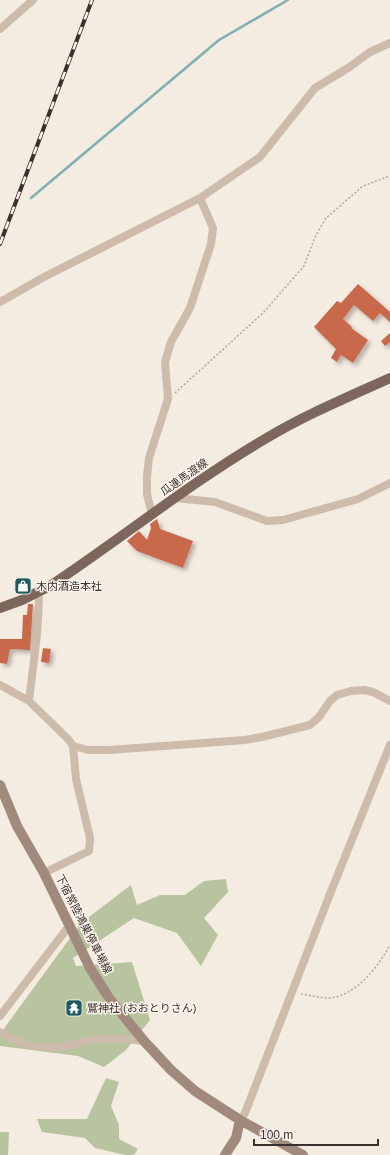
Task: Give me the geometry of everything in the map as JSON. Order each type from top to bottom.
[{"type":"main road","name":"瓜連馬渡線","points":[[0,608],[37,594],[221,466],[284,427],[390,378]]},
{"type":"main road","name":"下宿常陸鴻巣停車場線","points":[[0,786],[17,826],[44,873],[90,968],[109,998],[144,1041],[171,1070],[195,1091],[240,1120],[303,1155]]},
{"type":"main road","points":[[225,1155],[236,1138],[240,1120]]},
{"type":"street","points":[[0,29],[33,0]]},
{"type":"street","points":[[0,302],[44,277],[200,198],[260,157],[315,88],[348,68],[370,52],[390,43]]},
{"type":"street","points":[[152,515],[147,494],[149,464],[168,399],[165,362],[171,342],[190,308],[211,244],[213,228],[200,198]]},
{"type":"street","points":[[176,498],[216,502],[267,521],[282,520],[358,499],[390,483]]},
{"type":"street","points":[[29,701],[37,635],[39,599],[37,594]]},
{"type":"street","points":[[0,685],[29,701],[69,740],[73,746],[76,779],[90,838],[88,851],[44,873]]},
{"type":"street","points":[[73,746],[88,750],[109,750],[245,740],[310,725],[319,717],[330,701],[338,695],[351,691],[364,690],[373,692],[390,701]]},
{"type":"street","points":[[240,1120],[245,1113],[291,992],[390,745]]},
{"type":"street","points":[[0,1016],[69,926]]},
{"type":"street","points":[[0,1032],[18,1043],[39,1048],[71,1045],[97,1039],[126,1038],[144,1041]]},
{"type":"path","points":[[168,399],[263,313],[304,266],[315,237],[326,218],[363,186],[390,176]]},
{"type":"path","points":[[291,992],[329,998],[344,993],[364,980],[385,955],[390,945]]},
{"type":"green space","points":[[226,879],[228,892],[204,918],[218,935],[201,966],[177,933],[134,918],[73,958],[76,966],[132,962],[150,1020],[126,1050],[104,1067],[78,1056],[0,1046],[0,1034],[81,923],[131,885],[137,905],[160,895],[185,895],[204,881]]},
{"type":"green space","points":[[106,1078],[119,1082],[111,1106],[119,1125],[119,1139],[138,1149],[134,1155],[125,1155],[95,1148],[85,1138],[42,1132],[37,1119],[87,1119]]},
{"type":"green space","points":[[0,1132],[9,1132],[8,1155],[0,1155]]},
{"type":"building","points":[[358,284],[390,312],[390,322],[380,313],[373,321],[354,305],[343,319],[352,327],[351,328],[368,340],[353,363],[341,355],[337,362],[331,358],[336,349],[314,327],[337,301],[341,303]]},
{"type":"building","points":[[390,333],[390,342],[385,346],[381,341]]},
{"type":"building","points":[[157,519],[160,529],[193,541],[183,568],[137,551],[127,541],[139,531],[147,540],[151,528],[150,524]]},
{"type":"building","points":[[28,604],[33,604],[30,650],[10,649],[7,664],[0,663],[0,639],[22,639],[23,615],[27,615]]},
{"type":"building","points":[[43,648],[51,649],[49,663],[41,662]]},
{"type":"waterway","points":[[31,198],[219,40],[288,0]]},
{"type":"railway","points":[[0,244],[92,0]]},
{"type":"place","name":"木内酒造本社","points":[[23,586]]},
{"type":"place","name":"鷲神社 (おおとりさん)","points":[[74,1008]]}]
